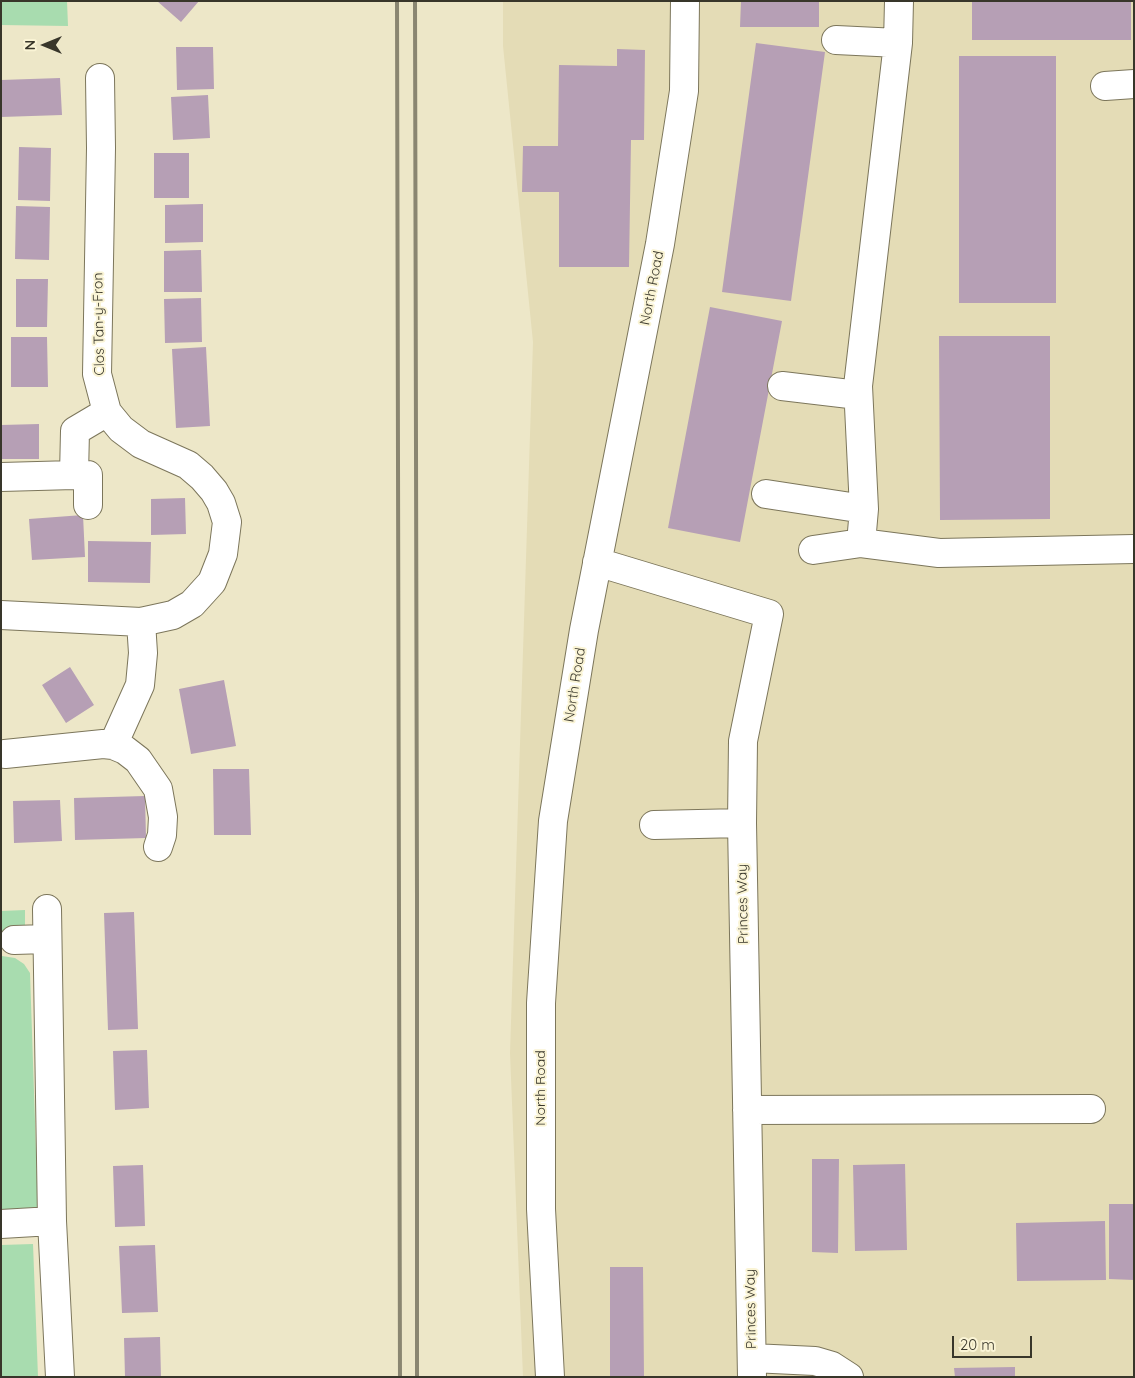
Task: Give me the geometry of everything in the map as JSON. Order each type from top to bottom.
[{"type":"street","name":"North Road","points":[[550,1377],[541,1209],[541,1003],[553,821],[584,630],[662,235],[684,91],[685,1]]},
{"type":"street","points":[[861,543],[864,510],[858,386],[898,43],[899,1]]},
{"type":"street","points":[[836,40],[898,43]]},
{"type":"street","name":"Clos Tan-y-Fron","points":[[1,615],[141,622],[173,615],[192,604],[212,582],[223,554],[226,522],[221,503],[202,477],[188,465],[141,444],[121,429],[107,412],[97,374],[101,148],[100,78]]},
{"type":"street","points":[[1105,86],[1134,84]]},
{"type":"street","points":[[782,386],[858,395]]},
{"type":"street","points":[[74,476],[75,431],[107,412]]},
{"type":"street","points":[[1,477],[88,476],[88,505]]},
{"type":"street","points":[[766,494],[864,510]]},
{"type":"street","points":[[813,550],[861,543],[939,553],[1134,549]]},
{"type":"street","name":"Princes Way","points":[[597,562],[769,614],[743,742],[742,823],[752,1367]]},
{"type":"street","points":[[114,745],[140,686],[141,622]]},
{"type":"street","points":[[5,754],[95,744],[114,745],[125,750],[138,760],[158,789],[163,828],[158,847]]},
{"type":"street","points":[[654,825],[742,823]]},
{"type":"street","points":[[47,908],[52,1221],[60,1377]]},
{"type":"street","points":[[14,940],[47,939]]},
{"type":"street","points":[[747,1110],[1091,1109]]},
{"type":"street","points":[[1,1224],[52,1221]]},
{"type":"street","points":[[752,1367],[815,1361],[832,1366],[849,1377]]},
{"type":"shaded area","points":[[503,1],[1134,1],[1134,1377],[523,1377],[510,1053],[533,342],[503,46]]},
{"type":"green space","points":[[1,1],[67,1],[68,26],[1,25]]},
{"type":"green space","points":[[25,910],[25,925],[18,934],[1,940],[1,911]]},
{"type":"green space","points":[[1,940],[2,956],[15,958],[24,964],[30,973],[38,1211],[1,1214]]},
{"type":"green space","points":[[33,1244],[38,1377],[1,1377],[1,1245]]},
{"type":"building","points":[[157,1],[199,1],[181,22]]},
{"type":"building","points":[[741,1],[819,1],[819,27],[740,27]]},
{"type":"building","points":[[972,1],[1131,1],[1131,40],[972,40]]},
{"type":"building","points":[[756,43],[825,52],[791,301],[722,292]]},
{"type":"building","points":[[176,47],[213,47],[214,89],[177,90]]},
{"type":"building","points":[[617,49],[645,50],[644,140],[631,140],[629,267],[559,267],[559,192],[522,192],[523,146],[558,146],[559,65],[617,66]]},
{"type":"building","points":[[959,56],[1056,56],[1056,303],[959,303]]},
{"type":"building","points":[[60,78],[62,115],[1,117],[1,80]]},
{"type":"building","points":[[208,95],[210,138],[173,140],[171,97]]},
{"type":"building","points":[[19,147],[51,148],[50,201],[18,200]]},
{"type":"building","points":[[154,153],[189,153],[189,198],[154,198]]},
{"type":"building","points":[[203,204],[203,242],[165,243],[165,205]]},
{"type":"building","points":[[16,206],[50,207],[49,260],[15,259]]},
{"type":"building","points":[[201,250],[202,292],[164,292],[164,251]]},
{"type":"building","points":[[16,279],[48,279],[47,327],[16,327]]},
{"type":"building","points":[[201,298],[202,342],[165,343],[164,299]]},
{"type":"building","points":[[710,307],[782,321],[740,542],[668,528]]},
{"type":"building","points":[[939,336],[1050,336],[1050,519],[940,520]]},
{"type":"building","points":[[11,337],[47,337],[48,387],[11,387]]},
{"type":"building","points":[[206,347],[210,426],[176,428],[172,349]]},
{"type":"building","points":[[39,424],[39,459],[1,459],[1,425]]},
{"type":"building","points":[[185,498],[186,534],[151,535],[151,499]]},
{"type":"building","points":[[83,515],[85,557],[32,560],[29,519]]},
{"type":"building","points":[[88,541],[151,542],[150,583],[88,582]]},
{"type":"building","points":[[70,667],[94,705],[66,723],[42,685]]},
{"type":"building","points":[[224,680],[236,746],[191,754],[179,689]]},
{"type":"building","points":[[213,769],[249,769],[251,835],[214,835]]},
{"type":"building","points":[[145,796],[146,838],[75,840],[74,798]]},
{"type":"building","points":[[60,800],[62,841],[14,843],[13,801]]},
{"type":"building","points":[[134,912],[138,1029],[108,1030],[104,913]]},
{"type":"building","points":[[147,1050],[149,1108],[115,1110],[113,1051]]},
{"type":"building","points":[[812,1159],[839,1159],[838,1253],[812,1252]]},
{"type":"building","points":[[905,1164],[907,1250],[855,1251],[853,1165]]},
{"type":"building","points":[[143,1165],[145,1226],[115,1227],[113,1166]]},
{"type":"building","points":[[1109,1204],[1134,1204],[1134,1280],[1109,1279]]},
{"type":"building","points":[[1105,1221],[1106,1280],[1017,1281],[1016,1223]]},
{"type":"building","points":[[155,1245],[158,1312],[122,1313],[119,1246]]},
{"type":"building","points":[[610,1267],[643,1267],[644,1377],[610,1377]]},
{"type":"building","points":[[160,1337],[161,1377],[125,1377],[124,1338]]},
{"type":"building","points":[[1015,1367],[1015,1377],[955,1377],[954,1368]]},
{"type":"railway","points":[[397,1],[400,1377]]},
{"type":"railway","points":[[415,1],[417,1377]]}]
